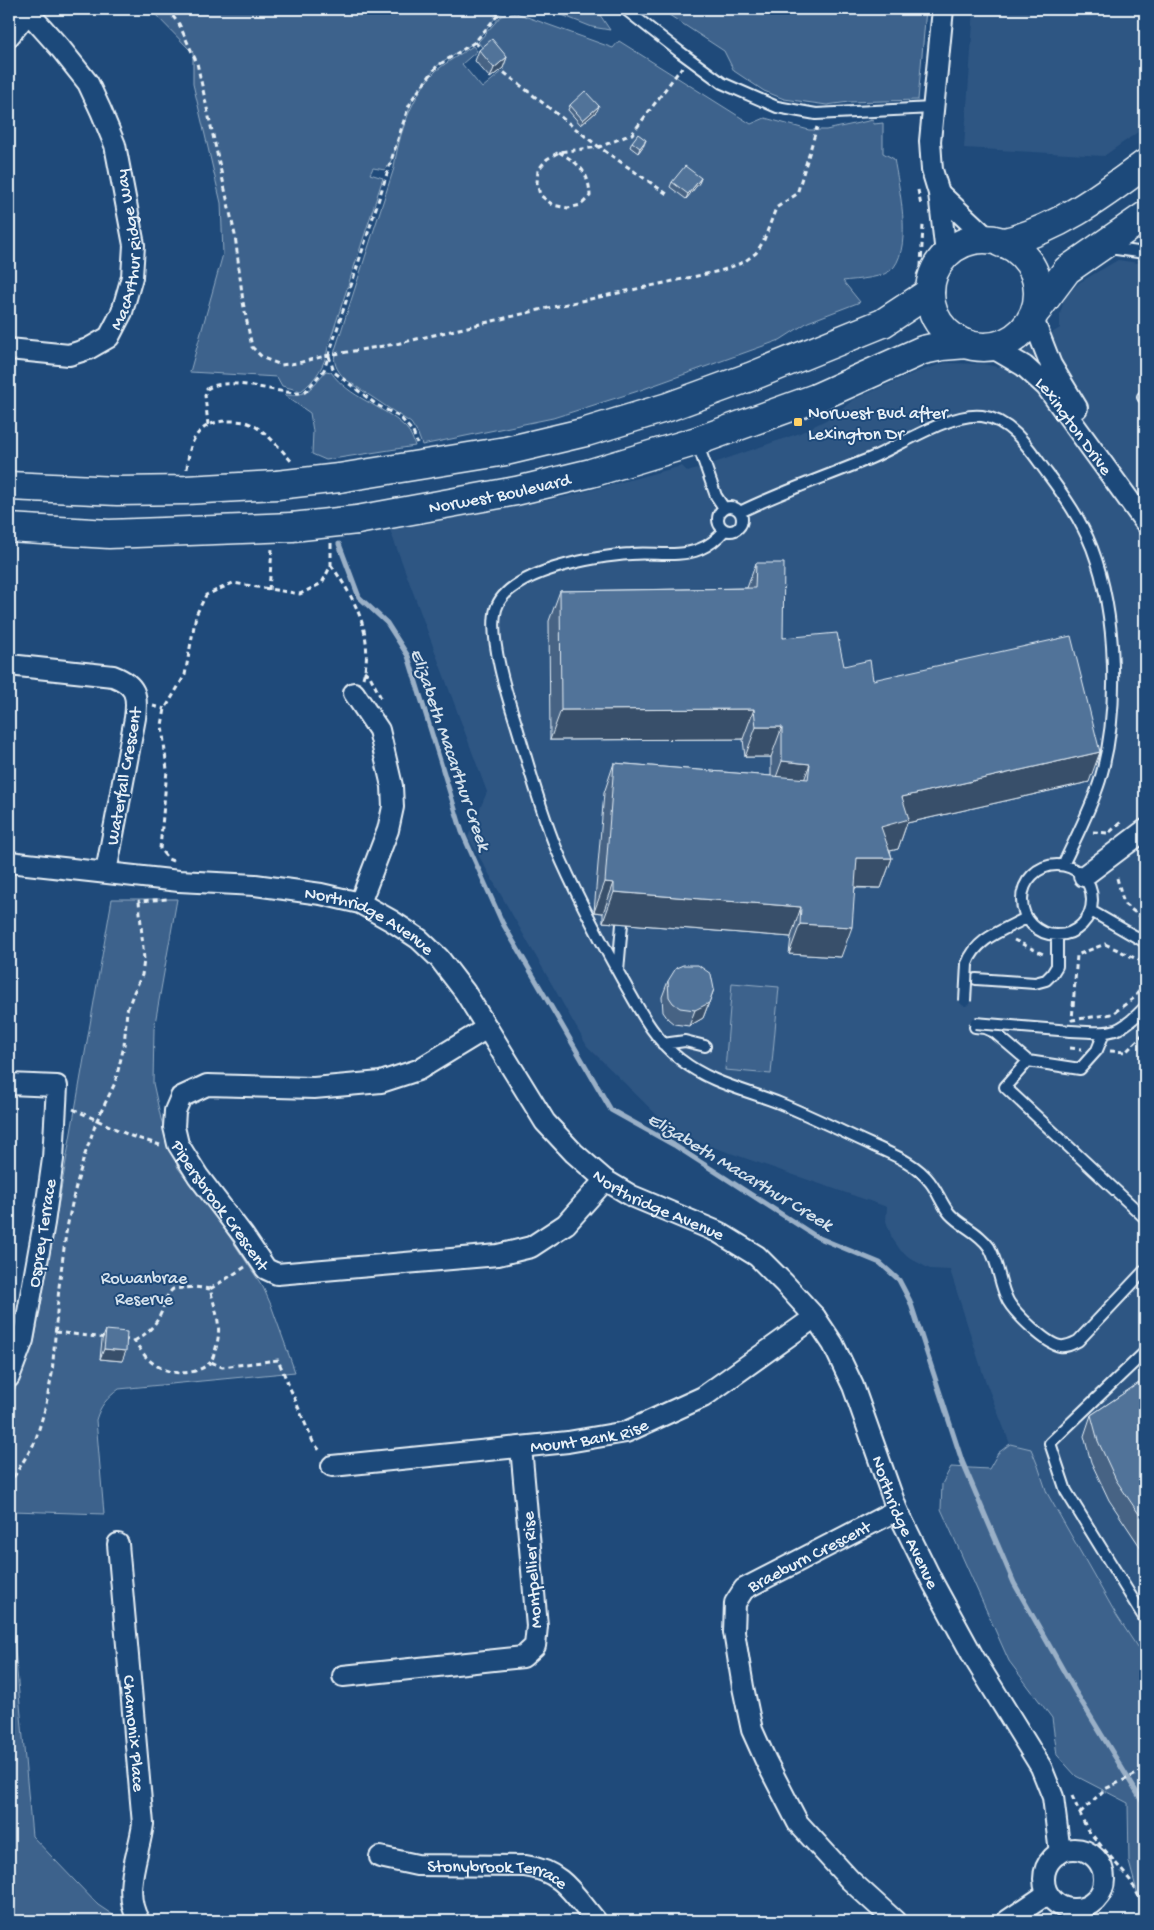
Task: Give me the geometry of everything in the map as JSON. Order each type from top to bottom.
[{"type":"main road","points":[[9,486],[117,492],[186,490],[287,476],[339,478],[506,451],[586,432],[668,407],[750,378],[883,323],[921,287],[931,281],[935,269],[946,254],[958,246],[973,240],[994,241],[1025,238],[1045,229],[1104,194],[1145,164]]},
{"type":"main road","points":[[1104,194],[1129,196],[1145,185]]},
{"type":"main road","points":[[921,287],[931,303],[938,322],[948,334],[978,344],[996,344],[1015,336],[1035,314],[1067,270],[1145,216]]},
{"type":"main road","points":[[994,241],[1014,247],[1030,263],[1038,280],[1039,300],[1035,314]]},
{"type":"main road","name":"Norwest Boulevard","points":[[9,528],[109,534],[283,528],[356,520],[516,491],[591,473],[697,441],[816,398],[923,350],[942,346],[978,344]]},
{"type":"street","points":[[942,9],[932,108],[930,156],[939,193],[933,220],[946,254]]},
{"type":"street","points":[[9,36],[30,10]]},
{"type":"street","name":"MacArthur Ridge Way","points":[[9,350],[69,355],[88,349],[109,337],[122,312],[132,277],[134,245],[114,145],[101,111],[88,83],[30,10]]},
{"type":"street","points":[[939,193],[994,241]]},
{"type":"street","name":"Lexington Drive","points":[[1035,314],[1044,352],[1073,404],[1145,503]]},
{"type":"street","name":"Lexington Drive","points":[[978,344],[1024,366],[1046,386],[1145,522]]},
{"type":"street","name":"Waterfall Crescent","points":[[9,665],[113,676],[124,680],[132,689],[137,701],[135,718],[106,872]]},
{"type":"street","points":[[354,693],[380,730],[392,786],[393,808],[388,830],[360,903]]},
{"type":"street","points":[[1084,876],[1145,830]]},
{"type":"street","name":"Northridge Avenue","points":[[9,862],[179,881],[255,885],[321,894],[360,903],[419,939],[438,958],[465,992],[545,1122],[574,1153],[605,1180],[632,1196],[718,1232],[757,1256],[815,1317],[833,1344],[853,1386],[897,1510],[933,1583],[974,1658],[1041,1767],[1053,1797],[1060,1852]]},
{"type":"street","name":"Pipersbrook Crescent","points":[[487,1028],[418,1070],[381,1082],[314,1088],[207,1085],[181,1097],[175,1110],[174,1127],[178,1144],[198,1176],[266,1269],[277,1274],[498,1255],[531,1246],[566,1224],[605,1180]]},
{"type":"street","points":[[9,1084],[57,1094]]},
{"type":"street","name":"Osprey Terrace","points":[[9,1377],[23,1340],[33,1284],[53,1159],[57,1094]]},
{"type":"street","name":"Mount Bank Rise","points":[[332,1466],[568,1442],[626,1432],[704,1397],[815,1317]]},
{"type":"street","name":"Montpellier Rise","points":[[343,1676],[523,1657],[535,1646],[537,1626],[520,1447]]},
{"type":"street","name":"Braeburn Crescent","points":[[895,1921],[850,1880],[798,1823],[752,1730],[734,1632],[735,1603],[744,1589],[897,1510]]},
{"type":"street","name":"Chamonix Place","points":[[118,1544],[143,1824],[141,1843],[131,1884],[133,1911],[139,1921]]},
{"type":"street","points":[[1074,1849],[1081,1850],[1094,1856],[1102,1868],[1104,1875],[1103,1889],[1096,1901],[1090,1905],[1077,1910],[1063,1908],[1047,1894],[1044,1886],[1045,1870],[1060,1852],[1074,1849]]},
{"type":"street","name":"Stonybrook Terrace","points":[[380,1857],[418,1865],[525,1866],[542,1868],[560,1879],[596,1921]]},
{"type":"street","points":[[1007,1921],[1047,1894]]},
{"type":"lane","points":[[625,9],[722,83],[777,107],[819,114],[932,108]]},
{"type":"lane","points":[[1101,246],[1145,252]]},
{"type":"lane","points":[[740,512],[872,457],[948,422],[966,416],[983,416],[999,422],[1011,429],[1024,442],[1073,510],[1084,531],[1102,580],[1110,619],[1113,666],[1111,719],[1105,761],[1094,798],[1064,864]]},
{"type":"lane","points":[[697,441],[716,496],[724,508]]},
{"type":"lane","points":[[732,507],[740,512],[742,518],[740,526],[733,531],[725,530],[718,521],[719,514],[724,508],[732,507]]},
{"type":"lane","points":[[725,530],[708,545],[686,553],[606,556],[537,574],[506,591],[496,608],[494,632],[504,685],[555,846],[594,928],[618,972],[649,1026],[679,1060],[701,1074],[779,1104],[909,1163],[932,1184],[945,1208],[953,1217],[980,1236],[995,1260],[1009,1301],[1016,1311],[1049,1342],[1059,1346],[1068,1346],[1078,1342],[1145,1270]]},
{"type":"lane","points":[[1064,864],[1084,876],[1092,893],[1091,911],[1085,921],[1077,928],[1067,934],[1057,936],[1047,934],[1038,929],[1026,918],[1022,898],[1024,886],[1031,876],[1046,866],[1064,864]]},
{"type":"lane","points":[[1091,911],[1145,942]]},
{"type":"lane","points":[[964,1001],[967,964],[971,953],[979,944],[1026,918]]},
{"type":"lane","points":[[618,972],[622,924]]},
{"type":"lane","points":[[976,978],[1035,983],[1046,980],[1057,966],[1057,936]]},
{"type":"lane","points":[[1104,1033],[1097,1050],[1080,1069],[1028,1061],[994,1032],[975,1025],[1104,1033],[1117,1030],[1129,1024],[1145,1007]]},
{"type":"lane","points":[[663,1044],[685,1041],[705,1046]]},
{"type":"lane","points":[[1028,1061],[1005,1087],[1145,1218]]},
{"type":"lane","points":[[1145,1352],[1050,1443],[1066,1491],[1145,1619]]},
{"type":"path","points":[[167,9],[179,24],[197,64],[235,235],[243,302],[252,347],[263,358],[281,365],[396,344],[522,314],[720,271],[744,262],[756,253],[764,240],[776,208],[797,194],[819,114]]},
{"type":"path","points":[[208,425],[205,395],[207,389],[211,386],[216,384],[241,385],[291,393],[305,392],[324,370],[408,108],[413,98],[437,66],[476,42],[503,9]]},
{"type":"path","points":[[476,42],[484,53]]},
{"type":"path","points":[[559,152],[578,163],[590,185],[590,196],[580,204],[568,208],[553,205],[540,195],[537,183],[538,170],[547,159],[559,152],[599,147],[632,134],[689,59]]},
{"type":"path","points":[[494,64],[599,147],[667,194]]},
{"type":"path","points":[[917,185],[922,212]]},
{"type":"path","points":[[923,228],[933,220]]},
{"type":"path","points":[[921,287],[923,228],[933,220]]},
{"type":"path","points":[[329,355],[334,372],[378,405],[400,417],[413,432],[418,446]]},
{"type":"path","points":[[187,473],[191,443],[198,432],[208,425],[220,422],[245,422],[276,443],[287,476]]},
{"type":"path","points":[[269,590],[283,528]]},
{"type":"path","points":[[181,862],[168,859],[160,850],[167,770],[162,725],[165,709],[185,675],[196,615],[206,595],[233,584],[300,594],[322,583],[331,565],[330,538]]},
{"type":"path","points":[[331,565],[350,591],[363,622],[366,653],[364,677],[354,693]]},
{"type":"path","points":[[364,671],[370,676],[384,706]]},
{"type":"path","points":[[1094,832],[1108,833]]},
{"type":"path","points":[[1117,878],[1124,904],[1145,920]]},
{"type":"path","points":[[9,1485],[35,1442],[45,1409],[52,1374],[54,1332],[66,1233],[74,1194],[97,1120],[115,1083],[124,1046],[127,1010],[142,975],[144,960],[139,901],[170,898]]},
{"type":"path","points":[[1014,940],[1043,954]]},
{"type":"path","points":[[1106,944],[1141,962],[1145,972],[1142,987],[1134,998],[1112,1014],[1072,1020],[1077,955],[1106,944]]},
{"type":"path","points":[[57,1094],[97,1120],[131,1136],[163,1146],[178,1144]]},
{"type":"path","points":[[116,1339],[134,1341],[145,1335],[161,1314],[166,1296],[173,1289],[196,1287],[210,1289],[238,1273],[258,1257]]},
{"type":"path","points":[[134,1341],[146,1357],[158,1367],[170,1372],[186,1374],[203,1369],[211,1362],[218,1346],[218,1318],[210,1289]]},
{"type":"path","points":[[54,1332],[108,1338]]},
{"type":"path","points":[[211,1362],[222,1367],[278,1360],[313,1442],[332,1466]]},
{"type":"path","points":[[1080,1813],[1105,1789],[1145,1770]]},
{"type":"path","points":[[1069,1788],[1087,1829],[1130,1880],[1145,1908]]},
{"type":"path","points":[[9,1911],[15,1921]]},
{"type":"shaded area","points":[[974,9],[1145,9],[1145,127],[1104,156],[964,148]]},
{"type":"shaded area","points":[[1118,260],[1145,264],[1145,1693],[1010,1444],[984,1377],[950,1270],[930,1269],[901,1251],[892,1238],[886,1221],[887,1207],[704,1144],[671,1129],[587,1046],[468,837],[487,792],[390,530],[565,497],[682,466],[688,472],[800,433],[834,416],[853,400],[914,373],[945,363],[983,364],[998,367],[1060,328],[1060,314],[1065,297],[1080,282]]},
{"type":"green space","points":[[150,9],[503,9],[475,42],[437,66],[413,98],[392,159],[385,170],[373,168],[370,174],[383,178],[325,360],[319,372],[301,391],[282,386],[277,377],[190,372],[223,254],[221,203],[193,84],[193,53]]},
{"type":"green space","points":[[547,9],[596,9],[610,30],[592,27]]},
{"type":"green space","points":[[660,9],[926,9],[918,100],[849,102],[827,105],[784,99],[764,91],[734,71],[724,51]]},
{"type":"green space","points":[[516,13],[613,48],[619,41],[751,124],[765,118],[809,130],[826,130],[873,120],[874,124],[883,123],[883,153],[894,159],[903,214],[902,244],[894,267],[890,271],[878,276],[843,281],[860,302],[808,322],[780,340],[635,392],[553,418],[422,445],[411,423],[345,379],[336,366],[334,359],[335,350],[394,168],[403,129],[414,102],[428,79],[437,70],[473,46],[477,51],[462,64],[482,88],[504,70],[488,50],[484,50],[478,42],[501,16]]},
{"type":"green space","points":[[326,371],[331,372],[338,381],[356,395],[386,412],[404,426],[410,433],[415,446],[326,460],[312,454],[313,431],[310,413],[284,395],[304,393]]},
{"type":"green space","name":"Rowanbrae Reserve","points":[[112,899],[177,899],[154,1029],[153,1083],[161,1119],[178,1168],[223,1227],[263,1287],[295,1372],[119,1389],[104,1403],[96,1420],[104,1514],[13,1511],[9,1532],[9,1400],[19,1381],[35,1338]]},
{"type":"green space","points":[[732,983],[779,987],[771,1074],[725,1070]]},
{"type":"green space","points":[[1010,1444],[1031,1449],[1047,1493],[1117,1616],[1145,1659],[1145,1921],[1129,1862],[1128,1803],[1076,1776],[1057,1755],[1052,1718],[1009,1661],[941,1509],[942,1484],[951,1467],[989,1469],[998,1453]]},
{"type":"green space","points":[[9,1584],[32,1836],[98,1905],[122,1921],[9,1921]]},
{"type":"building","points":[[492,39],[507,57],[494,68],[479,50]]},
{"type":"building","points":[[585,91],[599,106],[583,120],[570,105]]},
{"type":"building","points":[[638,134],[646,140],[640,148],[632,142]]},
{"type":"building","points":[[685,166],[701,178],[688,194],[672,182]]},
{"type":"building","points":[[756,563],[784,563],[783,638],[837,633],[844,666],[870,660],[873,680],[1071,636],[1100,752],[902,797],[909,819],[881,827],[892,858],[857,858],[852,927],[800,924],[801,907],[614,892],[614,883],[605,882],[614,763],[808,779],[810,764],[782,761],[782,727],[756,727],[754,709],[561,710],[560,591],[755,588]]},
{"type":"building","points":[[683,965],[698,965],[711,974],[714,989],[709,1003],[695,1010],[680,1008],[669,997],[668,981],[676,968]]},
{"type":"building","points":[[106,1330],[127,1332],[126,1351],[104,1349]]},
{"type":"building","points":[[1145,1379],[1145,1523],[1116,1480],[1098,1441],[1091,1415]]},
{"type":"waterway","name":"Elizabeth Macarthur Creek","points":[[339,544],[359,597],[387,623],[408,656],[462,832],[502,922],[611,1110],[674,1145],[817,1237],[880,1263],[899,1280],[910,1301],[962,1461],[1014,1583],[1075,1691],[1145,1806]]},
{"type":"place","name":"Norwest Bvd after Lexington Dr","points":[[798,422]]}]
